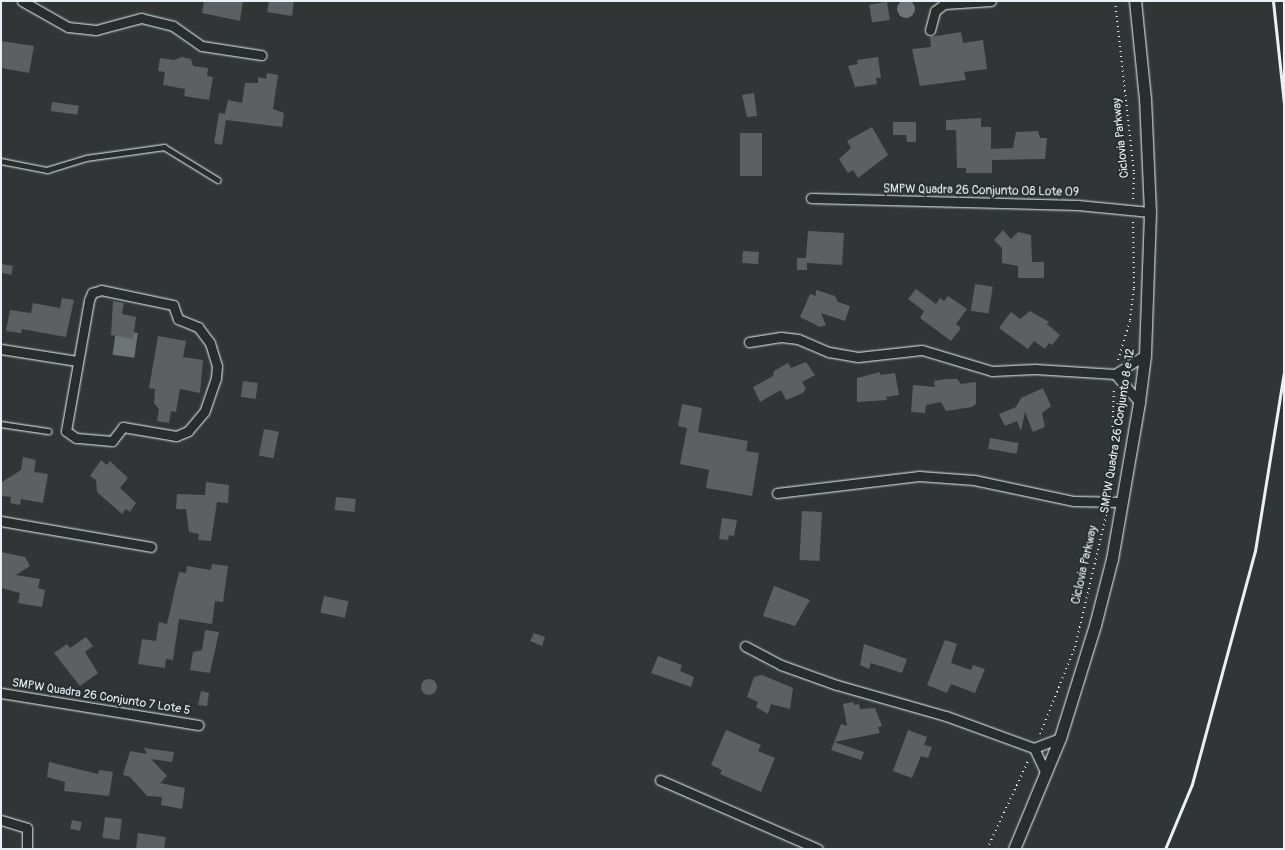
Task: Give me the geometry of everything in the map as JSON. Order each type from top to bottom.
[{"type":"street","points":[[22,1],[68,26],[96,30],[141,18],[173,26],[202,46],[261,55]]},
{"type":"street","points":[[930,30],[935,11],[944,4],[991,1]]},
{"type":"street","name":"SMPW Quadra 26 Conjunto 8 e 12","points":[[1014,849],[1060,738],[1096,625],[1122,502],[1139,402],[1145,355],[1150,212],[1140,34],[1135,1]]},
{"type":"street","name":"SMPW Quadra 26 Conjunto 08 Lote 09","points":[[811,198],[1078,205],[1150,212]]},
{"type":"street","points":[[101,290],[173,305],[178,319],[204,332],[217,366],[204,412],[188,431],[176,436],[123,427],[112,441],[76,438],[66,430],[77,362],[88,300],[92,293],[101,290]]},
{"type":"street","points":[[749,342],[781,338],[798,339],[829,352],[858,357],[922,350],[992,371],[1035,369],[1115,374],[1145,355]]},
{"type":"street","points":[[1,349],[77,362]]},
{"type":"street","points":[[1115,374],[1139,402]]},
{"type":"street","points":[[777,493],[919,476],[974,480],[1074,500],[1122,502]]},
{"type":"street","points":[[1,521],[151,547]]},
{"type":"street","points":[[745,646],[781,665],[837,685],[946,716],[1034,748],[1060,738]]},
{"type":"street","name":"SMPW Quadra 26 Conjunto 7 Lote 5","points":[[1,693],[198,725]]},
{"type":"street","points":[[1034,748],[1045,772]]},
{"type":"street","points":[[660,780],[818,849]]},
{"type":"street","points":[[1,820],[27,828],[28,849]]},
{"type":"lane","points":[[1,161],[47,170],[86,158],[164,147],[218,180]]},
{"type":"lane","points":[[1,424],[48,431]]},
{"type":"path","name":"Ciclovia Parkway","points":[[987,849],[1034,748],[1075,647],[1109,501],[1115,374],[1131,312],[1134,173],[1115,1]]},
{"type":"shaded area","points":[[902,0],[910,0],[915,5],[913,16],[902,18],[897,13],[897,5]]},
{"type":"shaded area","points":[[116,330],[138,333],[134,358],[113,355]]},
{"type":"building","points":[[204,1],[243,1],[240,21],[202,13]]},
{"type":"building","points":[[269,1],[294,1],[292,16],[267,12]]},
{"type":"building","points":[[887,2],[890,20],[872,23],[869,5]]},
{"type":"building","points":[[961,32],[963,43],[983,40],[987,69],[964,72],[966,80],[920,86],[912,49],[931,47],[930,37]]},
{"type":"building","points":[[1,41],[34,46],[29,73],[1,68]]},
{"type":"building","points":[[182,57],[191,59],[193,66],[208,68],[207,76],[213,77],[209,100],[184,96],[185,89],[163,85],[165,72],[158,71],[160,58],[174,60]]},
{"type":"building","points":[[878,57],[881,78],[876,78],[877,84],[855,87],[848,66],[858,64],[857,60]]},
{"type":"building","points":[[267,73],[278,75],[273,109],[284,113],[282,127],[226,120],[222,145],[214,143],[219,113],[225,114],[228,100],[242,103],[245,83],[258,83],[258,77],[266,79]]},
{"type":"building","points":[[754,93],[757,116],[747,117],[742,95]]},
{"type":"building","points":[[52,102],[79,106],[77,115],[51,111]]},
{"type":"building","points":[[981,118],[981,127],[991,127],[991,149],[1013,148],[1016,132],[1038,131],[1040,138],[1047,138],[1045,159],[992,160],[992,173],[966,173],[966,168],[957,168],[956,130],[946,130],[946,120]]},
{"type":"building","points":[[893,122],[916,122],[916,142],[907,142],[906,135],[893,135]]},
{"type":"building","points":[[872,127],[888,155],[858,178],[853,170],[848,173],[839,159],[851,148],[847,141]]},
{"type":"building","points":[[740,133],[762,133],[762,176],[740,176]]},
{"type":"building","points":[[1003,230],[1011,239],[1018,232],[1031,235],[1032,262],[1044,262],[1044,278],[1018,278],[1018,266],[1002,263],[1002,248],[994,240]]},
{"type":"building","points":[[808,231],[844,233],[842,265],[807,263],[807,270],[797,270],[797,258],[806,258]]},
{"type":"building","points":[[743,251],[759,252],[758,264],[742,263]]},
{"type":"building","points":[[2,264],[13,266],[11,275],[1,273]]},
{"type":"building","points":[[975,284],[993,287],[989,313],[971,311]]},
{"type":"building","points":[[916,289],[936,304],[940,298],[944,301],[948,296],[967,309],[956,324],[961,328],[951,341],[920,318],[924,311],[908,299]]},
{"type":"building","points":[[816,290],[835,296],[838,302],[850,306],[845,321],[821,313],[826,325],[820,327],[800,317],[810,294],[816,296]]},
{"type":"building","points":[[62,298],[74,300],[66,337],[22,329],[21,333],[6,331],[10,310],[31,313],[33,303],[60,308]]},
{"type":"building","points":[[113,301],[124,303],[122,314],[136,317],[133,339],[111,335]]},
{"type":"building","points":[[1030,311],[1049,322],[1047,324],[1060,335],[1052,345],[1049,343],[1045,349],[1034,341],[1028,349],[999,328],[1011,312],[1020,319]]},
{"type":"building","points":[[158,336],[186,341],[183,357],[203,360],[200,393],[180,389],[176,412],[171,411],[169,423],[157,421],[159,409],[154,403],[155,389],[149,388]]},
{"type":"building","points":[[806,362],[815,375],[802,382],[806,389],[803,393],[786,400],[781,390],[760,402],[753,387],[773,376],[774,371],[788,363],[791,368]]},
{"type":"building","points":[[880,372],[880,375],[895,373],[899,395],[886,397],[887,400],[857,402],[857,378]]},
{"type":"building","points":[[957,379],[961,384],[976,382],[976,404],[972,407],[946,411],[941,402],[926,405],[925,413],[911,412],[913,385],[935,387],[934,381]]},
{"type":"building","points":[[243,381],[258,383],[256,399],[241,397]]},
{"type":"building","points":[[1043,388],[1051,406],[1042,413],[1045,427],[1033,432],[1025,412],[1021,431],[1017,421],[1005,426],[999,414],[1016,407],[1021,398]]},
{"type":"building","points":[[682,404],[702,408],[698,432],[748,441],[746,451],[759,453],[752,496],[706,488],[709,470],[680,464],[687,428],[678,426]]},
{"type":"building","points":[[264,429],[279,432],[274,458],[259,456]]},
{"type":"building","points":[[990,438],[1019,443],[1017,454],[988,449]]},
{"type":"building","points":[[23,457],[36,460],[34,472],[48,474],[43,503],[21,499],[20,505],[10,503],[11,497],[1,496],[2,482],[21,470]]},
{"type":"building","points":[[101,460],[107,465],[110,461],[128,478],[120,488],[136,503],[130,512],[126,509],[122,514],[97,492],[96,480],[90,476]]},
{"type":"building","points":[[206,482],[229,485],[228,503],[217,502],[211,541],[198,540],[199,534],[189,532],[186,509],[176,509],[177,494],[205,495]]},
{"type":"building","points":[[336,497],[356,499],[355,512],[335,510]]},
{"type":"building","points":[[802,511],[822,512],[819,561],[799,560]]},
{"type":"building","points":[[722,518],[737,520],[734,536],[729,535],[728,540],[719,539]]},
{"type":"building","points":[[1,552],[25,557],[30,566],[16,575],[40,579],[38,588],[45,590],[42,607],[18,603],[20,593],[1,588]]},
{"type":"building","points":[[212,564],[228,566],[223,602],[215,601],[212,624],[179,619],[173,660],[166,659],[165,668],[138,664],[142,639],[156,641],[159,622],[167,624],[179,572],[186,573],[187,566],[211,570]]},
{"type":"building","points":[[774,586],[810,600],[795,626],[763,616]]},
{"type":"building","points":[[324,596],[348,601],[345,618],[320,613]]},
{"type":"building","points":[[205,630],[219,632],[210,673],[190,670],[193,652],[202,650]]},
{"type":"building","points":[[534,633],[545,637],[542,646],[530,641]]},
{"type":"building","points":[[86,637],[93,646],[85,652],[98,673],[80,686],[54,653],[67,644],[70,648]]},
{"type":"building","points":[[945,640],[957,644],[951,663],[971,670],[973,665],[985,669],[975,693],[951,684],[947,693],[927,685]]},
{"type":"building","points":[[864,644],[907,659],[902,673],[871,663],[869,669],[860,665]]},
{"type":"building","points":[[658,656],[682,665],[680,671],[694,677],[691,687],[651,673]]},
{"type":"building","points":[[762,675],[793,688],[790,709],[771,704],[768,714],[756,707],[758,702],[747,697],[754,677]]},
{"type":"building","points":[[429,679],[437,687],[429,695],[421,687]]},
{"type":"building","points":[[201,691],[209,693],[207,706],[198,705]]},
{"type":"building","points":[[853,702],[854,705],[859,704],[860,709],[875,708],[882,726],[878,727],[880,733],[834,742],[841,724],[847,726],[843,704]]},
{"type":"building","points":[[726,730],[761,745],[758,751],[775,758],[761,792],[720,774],[722,770],[711,765]]},
{"type":"building","points":[[908,730],[927,737],[924,745],[932,747],[928,758],[921,756],[912,778],[893,771]]},
{"type":"building","points":[[834,742],[864,752],[861,760],[831,750]]},
{"type":"building","points":[[144,748],[174,752],[172,762],[151,759],[167,776],[160,783],[185,788],[182,809],[161,805],[162,797],[147,796],[130,777],[123,775],[130,751],[147,754]]},
{"type":"building","points":[[49,762],[98,774],[99,770],[113,772],[109,796],[64,791],[65,782],[47,777]]},
{"type":"building","points":[[105,817],[122,819],[119,840],[102,838]]},
{"type":"building","points":[[72,820],[82,822],[80,831],[70,829]]},
{"type":"building","points":[[138,833],[166,837],[164,849],[136,849]]},
{"type":"railway","points":[[1273,1],[1284,104]]},
{"type":"railway","points":[[1165,849],[1192,784],[1255,551],[1284,371]]}]
